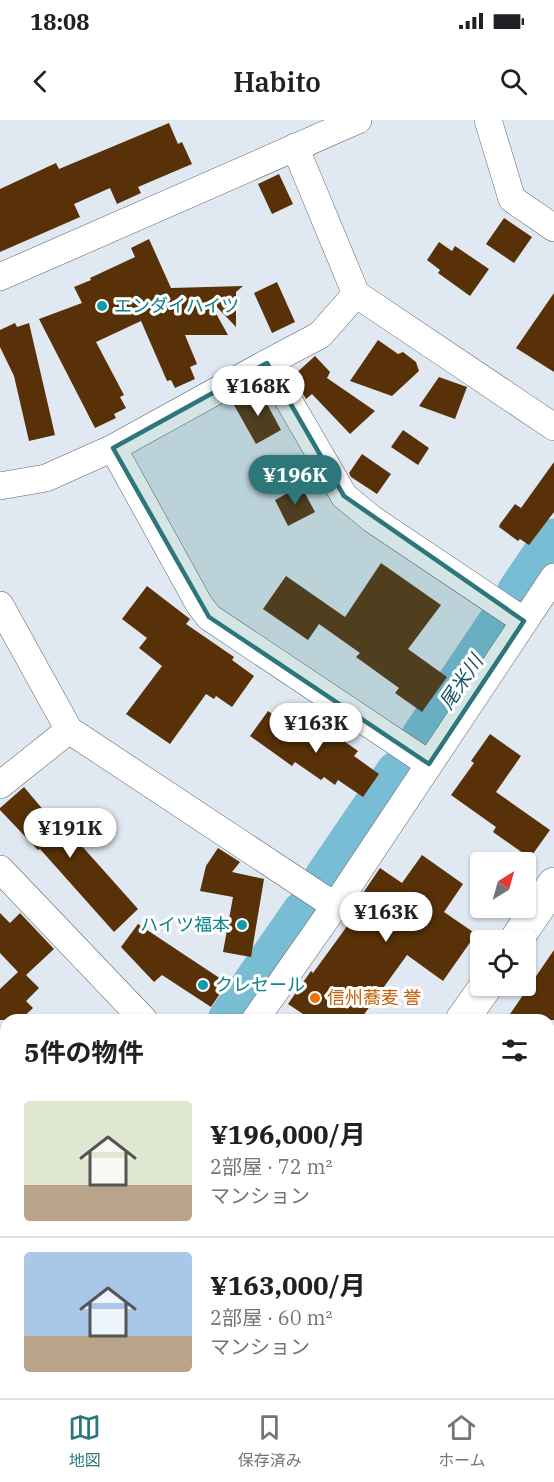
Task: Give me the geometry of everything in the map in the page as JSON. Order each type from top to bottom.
[{"type":"main road","points":[[523,930],[554,884]]},
{"type":"main road","points":[[466,1014],[479,996]]},
{"type":"street","points":[[0,277],[358,120]]},
{"type":"street","points":[[488,120],[512,199],[554,228]]},
{"type":"street","points":[[295,147],[356,294],[554,427]]},
{"type":"street","points":[[0,486],[46,478],[113,448],[320,335],[356,294]]},
{"type":"street","points":[[267,363],[344,496],[372,519],[524,621]]},
{"type":"street","points":[[113,448],[199,604],[209,616],[429,764]]},
{"type":"street","points":[[259,1014],[335,906],[554,578]]},
{"type":"street","points":[[0,604],[69,730],[335,906]]},
{"type":"street","points":[[0,785],[69,730]]},
{"type":"street","points":[[0,869],[138,1014]]},
{"type":"highlighted area","points":[[267,363],[344,496],[524,621],[429,764],[209,617],[113,448]]},
{"type":"building","points":[[169,123],[178,144],[182,142],[192,164],[138,187],[141,193],[117,204],[110,188],[74,204],[80,217],[0,252],[0,189],[56,163],[59,169]]},
{"type":"building","points":[[279,174],[293,204],[272,214],[258,184]]},
{"type":"building","points":[[504,218],[532,237],[514,263],[486,244]]},
{"type":"building","points":[[149,239],[171,288],[243,286],[236,292],[236,327],[216,306],[213,308],[228,335],[185,335],[197,364],[190,367],[195,379],[175,388],[171,380],[167,381],[141,321],[96,342],[124,395],[120,397],[126,408],[114,414],[116,418],[95,428],[39,319],[82,303],[74,287],[135,257],[131,248]]},
{"type":"building","points":[[439,242],[452,251],[455,246],[489,269],[470,296],[438,273],[440,270],[427,260]]},
{"type":"building","points":[[277,282],[295,322],[272,333],[254,293]]},
{"type":"building","points":[[554,293],[554,372],[516,348]]},
{"type":"building","points":[[15,323],[17,327],[29,323],[55,435],[29,441],[14,376],[0,347],[0,330]]},
{"type":"building","points":[[378,340],[398,354],[403,352],[416,362],[419,371],[392,396],[350,381]]},
{"type":"building","points":[[315,356],[330,372],[327,378],[375,411],[350,434],[312,394],[306,399],[293,376]]},
{"type":"building","points":[[439,377],[467,387],[455,419],[419,406]]},
{"type":"building","points":[[260,391],[281,430],[256,444],[234,405]]},
{"type":"building","points":[[403,430],[429,448],[418,465],[391,447]]},
{"type":"building","points":[[362,454],[391,474],[377,494],[351,477],[349,473]]},
{"type":"building","points":[[554,462],[554,512],[529,545],[520,539],[518,541],[499,527],[500,524],[515,504],[521,508]]},
{"type":"building","points":[[301,486],[315,512],[288,526],[275,500]]},
{"type":"building","points":[[381,563],[441,605],[408,649],[447,677],[422,712],[395,693],[399,688],[356,657],[360,653],[319,624],[308,640],[263,609],[286,576],[345,617]]},
{"type":"building","points":[[147,586],[190,619],[186,624],[234,657],[232,660],[254,676],[232,707],[216,696],[214,699],[206,694],[170,744],[126,714],[162,666],[139,648],[147,638],[122,619]]},
{"type":"building","points":[[268,711],[315,746],[327,729],[358,751],[354,756],[379,774],[363,797],[338,780],[335,785],[324,777],[321,780],[295,762],[292,766],[250,736]]},
{"type":"building","points":[[490,734],[521,756],[496,792],[550,830],[534,852],[521,852],[493,832],[496,827],[451,795],[474,763],[471,761]]},
{"type":"building","points":[[24,787],[70,837],[72,835],[138,909],[114,932],[40,849],[38,850],[0,810]]},
{"type":"building","points":[[218,848],[240,862],[232,872],[264,879],[251,957],[223,952],[233,897],[200,891],[206,866]]},
{"type":"building","points":[[422,855],[463,884],[444,912],[470,930],[470,943],[443,981],[407,955],[364,1014],[303,1014],[288,1004],[353,918],[348,915],[380,868],[402,883]]},
{"type":"building","points":[[0,913],[10,923],[20,913],[54,949],[26,975],[39,988],[26,1001],[33,1008],[26,1014],[0,1014],[0,989],[18,972],[0,953]]},
{"type":"building","points":[[138,924],[227,983],[211,1007],[162,975],[154,982],[121,947]]},
{"type":"building","points":[[554,950],[554,1014],[510,1014],[522,996],[536,996],[536,976]]},
{"type":"waterway","name":"尾米川","points":[[519,593],[554,541]]},
{"type":"waterway","name":"尾米川","points":[[423,738],[498,626]]},
{"type":"waterway","name":"尾米川","points":[[326,879],[398,773]]},
{"type":"waterway","name":"尾米川","points":[[234,1014],[304,913]]},
{"type":"place","name":"エンダイハイツ","points":[[102,306]]},
{"type":"place","name":"ハイツ福本","points":[[242,925]]},
{"type":"place","name":"クレセール","points":[[203,985]]},
{"type":"place","name":"信州蕎麦 誉","points":[[315,998]]}]
